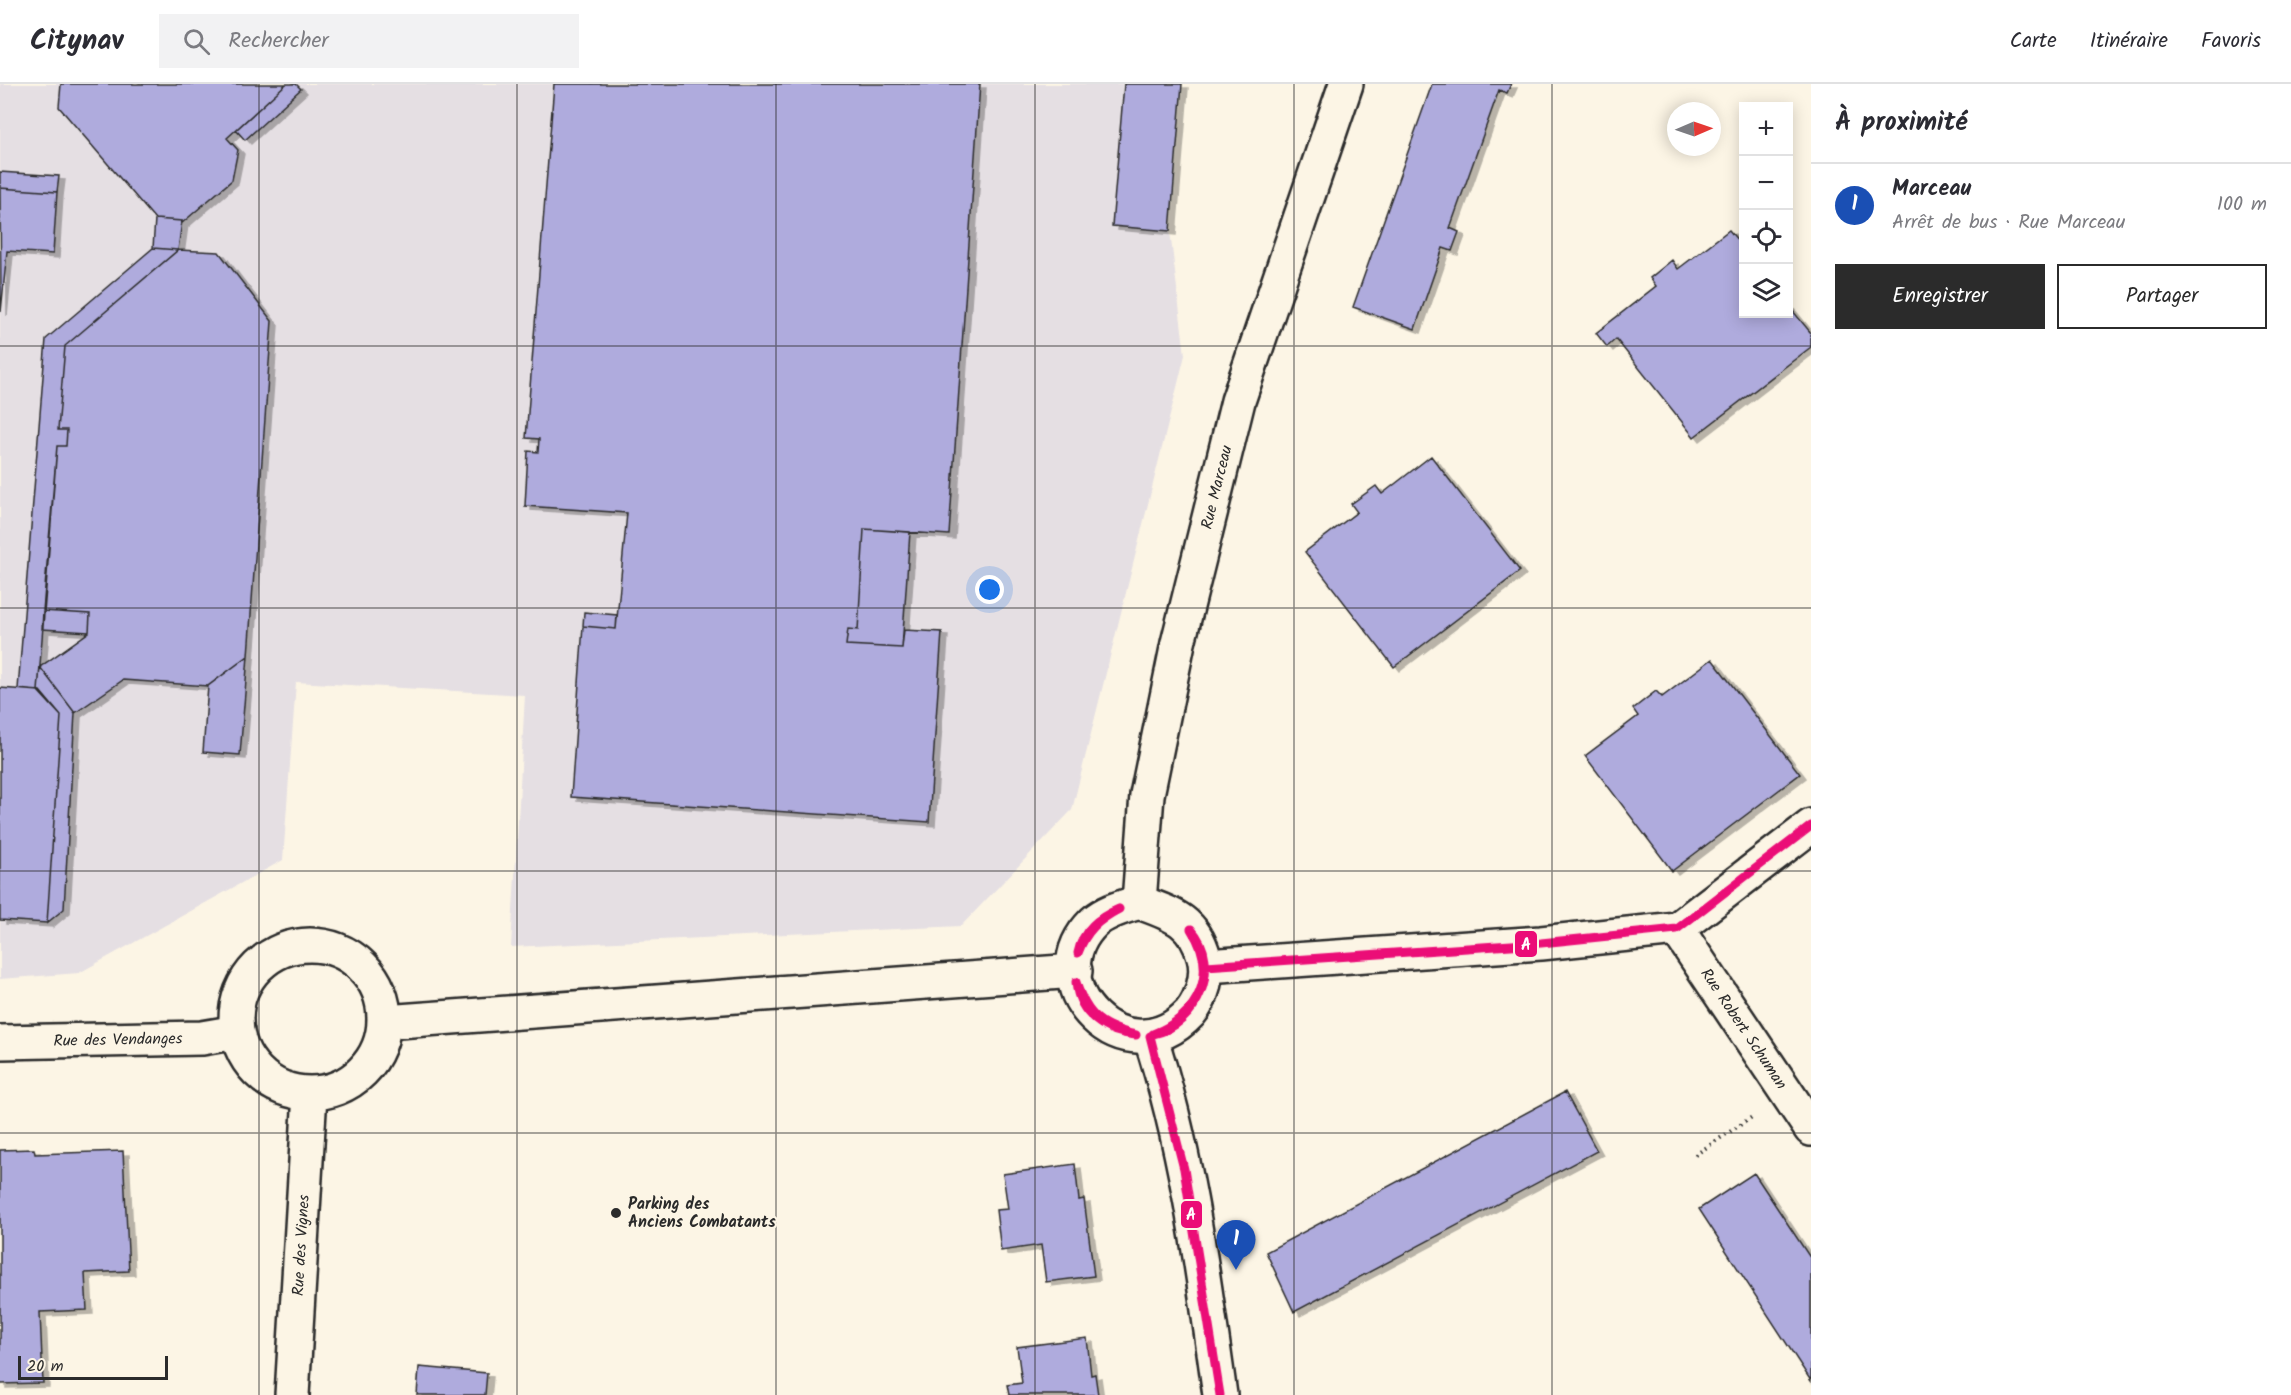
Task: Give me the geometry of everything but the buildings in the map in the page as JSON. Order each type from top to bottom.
[{"type":"street","name":"Rue Marceau","points":[[1139,902],[1147,795],[1178,643],[1238,402],[1346,84]]},
{"type":"street","points":[[1206,966],[1529,944],[1677,929],[1811,826]]},
{"type":"street","points":[[1139,902],[1166,910],[1183,921],[1196,936],[1206,966],[1202,994],[1192,1010],[1178,1024],[1150,1036],[1122,1034],[1103,1026],[1088,1012],[1078,994],[1075,955],[1094,922],[1109,912],[1139,902]]},
{"type":"street","name":"Rue Robert Schuman","points":[[1677,929],[1811,1129]]},
{"type":"street","points":[[304,944],[335,949],[361,965],[379,990],[385,1022],[378,1050],[362,1073],[338,1089],[310,1094],[285,1089],[262,1076],[245,1057],[237,1032],[237,1001],[250,973],[275,953],[304,944]]},
{"type":"street","points":[[385,1022],[1075,971]]},
{"type":"street","name":"Rue des Vendanges","points":[[0,1042],[202,1038],[237,1032]]},
{"type":"street","points":[[1150,1036],[1166,1087],[1193,1210],[1220,1395]]},
{"type":"street","name":"Rue des Vignes","points":[[292,1395],[310,1094]]},
{"type":"path","points":[[1695,1155],[1736,1128]]},
{"type":"shaded area","points":[[0,84],[1182,84],[1170,231],[1185,355],[1072,810],[961,926],[511,947],[525,695],[296,682],[283,860],[79,973],[0,979]]},
{"type":"transit line","name":"A","points":[[1206,966],[1541,943],[1677,929],[1811,826]]},
{"type":"transit line","name":"A","points":[[1078,953],[1080,945],[1092,926],[1104,916],[1119,909]]},
{"type":"transit line","name":"A","points":[[1078,953],[1085,938],[1094,927],[1119,909]]},
{"type":"transit line","name":"A","points":[[1153,1034],[1182,1017],[1200,992],[1204,977],[1204,962],[1200,945],[1191,929]]},
{"type":"transit line","name":"A","points":[[1153,1034],[1169,1028],[1182,1019],[1201,992],[1205,976],[1205,959],[1200,943],[1191,929]]},
{"type":"transit line","name":"A","points":[[1076,982],[1085,1004],[1097,1019],[1114,1028],[1136,1035]]},
{"type":"transit line","name":"A","points":[[1076,982],[1078,994],[1088,1013],[1114,1031],[1136,1035]]},
{"type":"transit line","name":"A","points":[[1150,1036],[1184,1169],[1220,1395]]},
{"type":"place","name":"Parking des Anciens Combatants","points":[[616,1213]]},
{"type":"place","name":"Marceau","points":[[1236,1270]]}]
